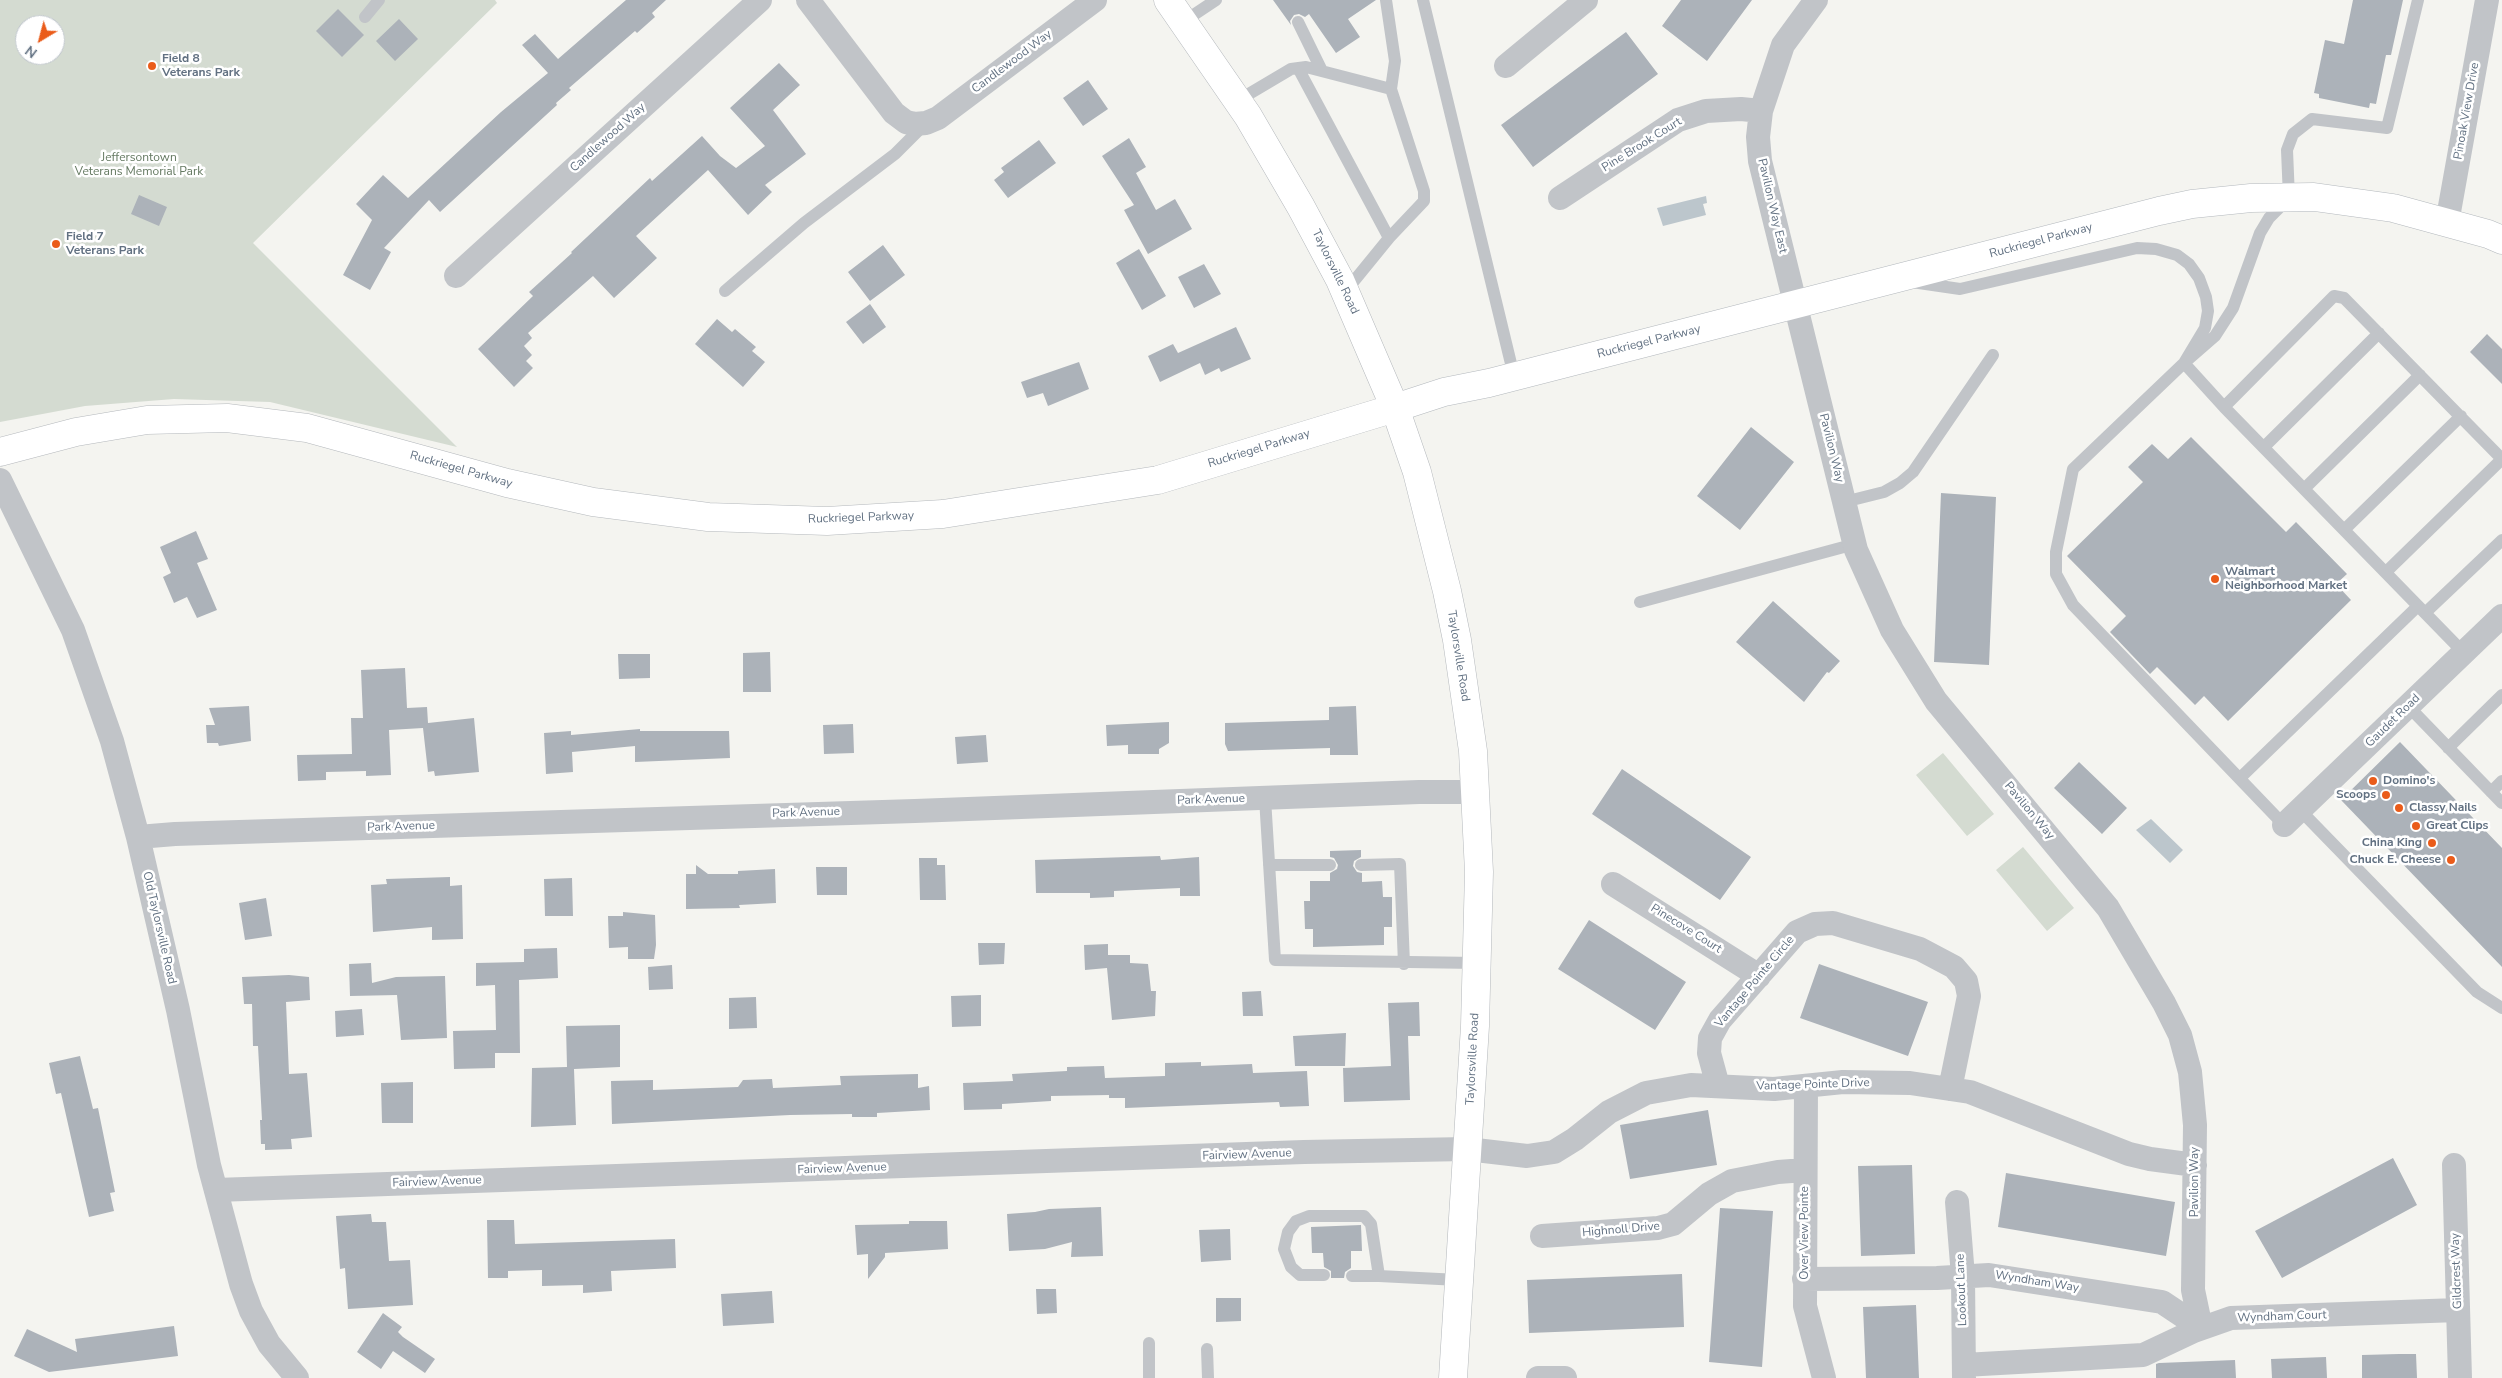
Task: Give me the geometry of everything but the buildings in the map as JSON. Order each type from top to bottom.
[{"type":"main road","name":"Taylorsville Road","points":[[1168,0],[1237,101],[1301,207],[1345,292],[1395,408],[1417,472],[1447,591],[1457,640],[1473,752],[1479,872],[1467,1149],[1453,1378]]},
{"type":"main road","name":"Ruckriegel Parkway","points":[[0,452],[76,432],[147,420],[227,418],[307,428],[507,483],[593,502],[708,517],[827,521],[943,514],[1158,480],[1444,392],[1514,376],[2192,204],[2251,198],[2314,197],[2393,208],[2502,240]]},
{"type":"street","name":"Candlewood Way","points":[[456,276],[760,0]]},
{"type":"street","points":[[808,0],[894,113],[906,122],[926,123]]},
{"type":"street","name":"Candlewood Way","points":[[926,123],[938,118],[1095,0]]},
{"type":"street","points":[[1506,66],[1586,0]]},
{"type":"street","name":"Pavilion Way East","points":[[1796,305],[1760,161],[1758,137],[1761,111],[1783,45],[1816,0]]},
{"type":"street","name":"Pinoak View Drive","points":[[2447,223],[2487,0]]},
{"type":"street","name":"Pine Brook Court","points":[[1560,198],[1678,120],[1706,111],[1741,109],[1761,111]]},
{"type":"street","name":"Pavilion Way","points":[[1796,305],[1855,544],[1892,630],[1936,701],[2103,900],[2164,1003],[2180,1035],[2190,1072],[2195,1125],[2193,1290],[2201,1328]]},
{"type":"street","name":"Old Taylorsville Road","points":[[0,480],[73,630],[86,662],[112,741],[138,837],[216,1190],[228,1239],[250,1311],[268,1344],[298,1378]]},
{"type":"street","name":"Gaudet Road","points":[[2292,818],[2502,616]]},
{"type":"street","name":"Park Avenue","points":[[138,837],[1474,792]]},
{"type":"street","name":"Pinecove Court","points":[[1612,884],[1758,976]]},
{"type":"street","name":"Vantage Pointe Circle","points":[[1718,1086],[1709,1053],[1710,1038],[1720,1020],[1797,932],[1815,924],[1834,923],[1920,949],[1954,966],[1966,981],[1969,996],[1950,1089]]},
{"type":"street","name":"Vantage Pointe Drive","points":[[1467,1149],[1527,1156],[1554,1152],[1575,1139],[1609,1112],[1646,1093],[1691,1085],[1774,1089],[1843,1082],[1910,1083],[1970,1092],[2129,1154],[2195,1165]]},
{"type":"street","name":"Over View Pointe","points":[[1806,1086],[1805,1306],[1824,1378]]},
{"type":"street","name":"Fairview Avenue","points":[[216,1190],[1304,1152],[1467,1149]]},
{"type":"street","name":"Gildcrest Way","points":[[2454,1165],[2460,1378]]},
{"type":"street","name":"Highnoll Drive","points":[[1542,1236],[1658,1228],[1673,1224],[1709,1194],[1732,1181],[1778,1172],[1805,1170]]},
{"type":"street","name":"Lookout Lane","points":[[1956,1202],[1963,1276],[1964,1371]]},
{"type":"street","name":"Wyndham Way","points":[[1804,1279],[1989,1275],[2162,1302],[2201,1328]]},
{"type":"street","name":"Wyndham Court","points":[[1964,1371],[2143,1355],[2201,1328],[2231,1318],[2458,1310]]},
{"type":"street","points":[[1538,1378],[1565,1378]]},
{"type":"lane","points":[[365,17],[379,0]]},
{"type":"lane","points":[[1183,22],[1216,0]]},
{"type":"lane","points":[[1345,292],[1424,201],[1424,191],[1391,89],[1395,61],[1386,0]]},
{"type":"lane","points":[[1423,0],[1514,376]]},
{"type":"lane","points":[[2418,0],[2387,128],[2312,119],[2293,134],[2287,150],[2289,198],[2269,218],[2260,233],[2233,308],[2215,336],[2073,469],[2056,552],[2056,574],[2073,604],[2240,778],[2292,818],[2477,992],[2502,1008]]},
{"type":"lane","points":[[1298,22],[1322,70]]},
{"type":"lane","points":[[1237,101],[1291,69],[1298,68],[1322,70],[1391,89]]},
{"type":"lane","points":[[1298,68],[1390,238]]},
{"type":"lane","points":[[725,291],[804,223],[895,154],[926,123]]},
{"type":"lane","points":[[1895,279],[1960,289],[2137,248],[2177,255],[2188,264],[2199,278],[2206,297],[2208,311],[2205,328],[2184,363]]},
{"type":"lane","points":[[2224,407],[2334,296],[2344,298],[2420,375],[2502,459],[2386,572]]},
{"type":"lane","points":[[2264,447],[2379,334]]},
{"type":"lane","points":[[1844,502],[1884,492],[1900,484],[1913,472],[1993,355]]},
{"type":"lane","points":[[2184,363],[2224,407],[2464,653]]},
{"type":"lane","points":[[2304,489],[2420,375]]},
{"type":"lane","points":[[2344,530],[2460,416]]},
{"type":"lane","points":[[2240,778],[2422,610],[2502,540]]},
{"type":"lane","points":[[1640,602],[1855,544]]},
{"type":"lane","points":[[2448,748],[2502,695]]},
{"type":"lane","points":[[2408,706],[2502,803]]},
{"type":"lane","points":[[2491,792],[2502,781]]},
{"type":"lane","points":[[1265,798],[1275,960],[1476,964]]},
{"type":"lane","points":[[1269,864],[1330,864]]},
{"type":"lane","points":[[1361,865],[1400,864],[1404,964]]},
{"type":"lane","points":[[1324,1276],[1300,1275],[1291,1267],[1284,1250],[1288,1232],[1296,1221],[1309,1216],[1364,1216],[1371,1224],[1379,1276]]},
{"type":"lane","points":[[1352,1276],[1459,1280]]},
{"type":"lane","points":[[1149,1343],[1149,1378]]},
{"type":"lane","points":[[1207,1349],[1208,1378]]},
{"type":"green space","name":"Jeffersontown Veterans Memorial Park","points":[[0,0],[495,0],[497,3],[253,243],[457,447],[270,402],[174,399],[85,406],[0,422]]},
{"type":"green space","points":[[1943,753],[1994,814],[1967,836],[1916,775]]},
{"type":"green space","points":[[2023,847],[2074,908],[2047,931],[1996,870]]},
{"type":"shaded area","points":[[1706,196],[1707,203],[1703,204],[1706,215],[1663,226],[1657,208]]},
{"type":"shaded area","points":[[2151,819],[2183,850],[2170,863],[2136,830]]},
{"type":"place","name":"Field 8 Veterans Park","points":[[152,66]]},
{"type":"place","name":"Field 7 Veterans Park","points":[[56,244]]},
{"type":"place","name":"Walmart Neighborhood Market","points":[[2215,579]]},
{"type":"place","name":"Domino's","points":[[2373,781]]},
{"type":"place","name":"Scoops","points":[[2386,795]]},
{"type":"place","name":"Classy Nails","points":[[2399,808]]},
{"type":"place","name":"Great Clips","points":[[2416,826]]},
{"type":"place","name":"China King","points":[[2432,843]]},
{"type":"place","name":"Chuck E. Cheese","points":[[2451,860]]}]
